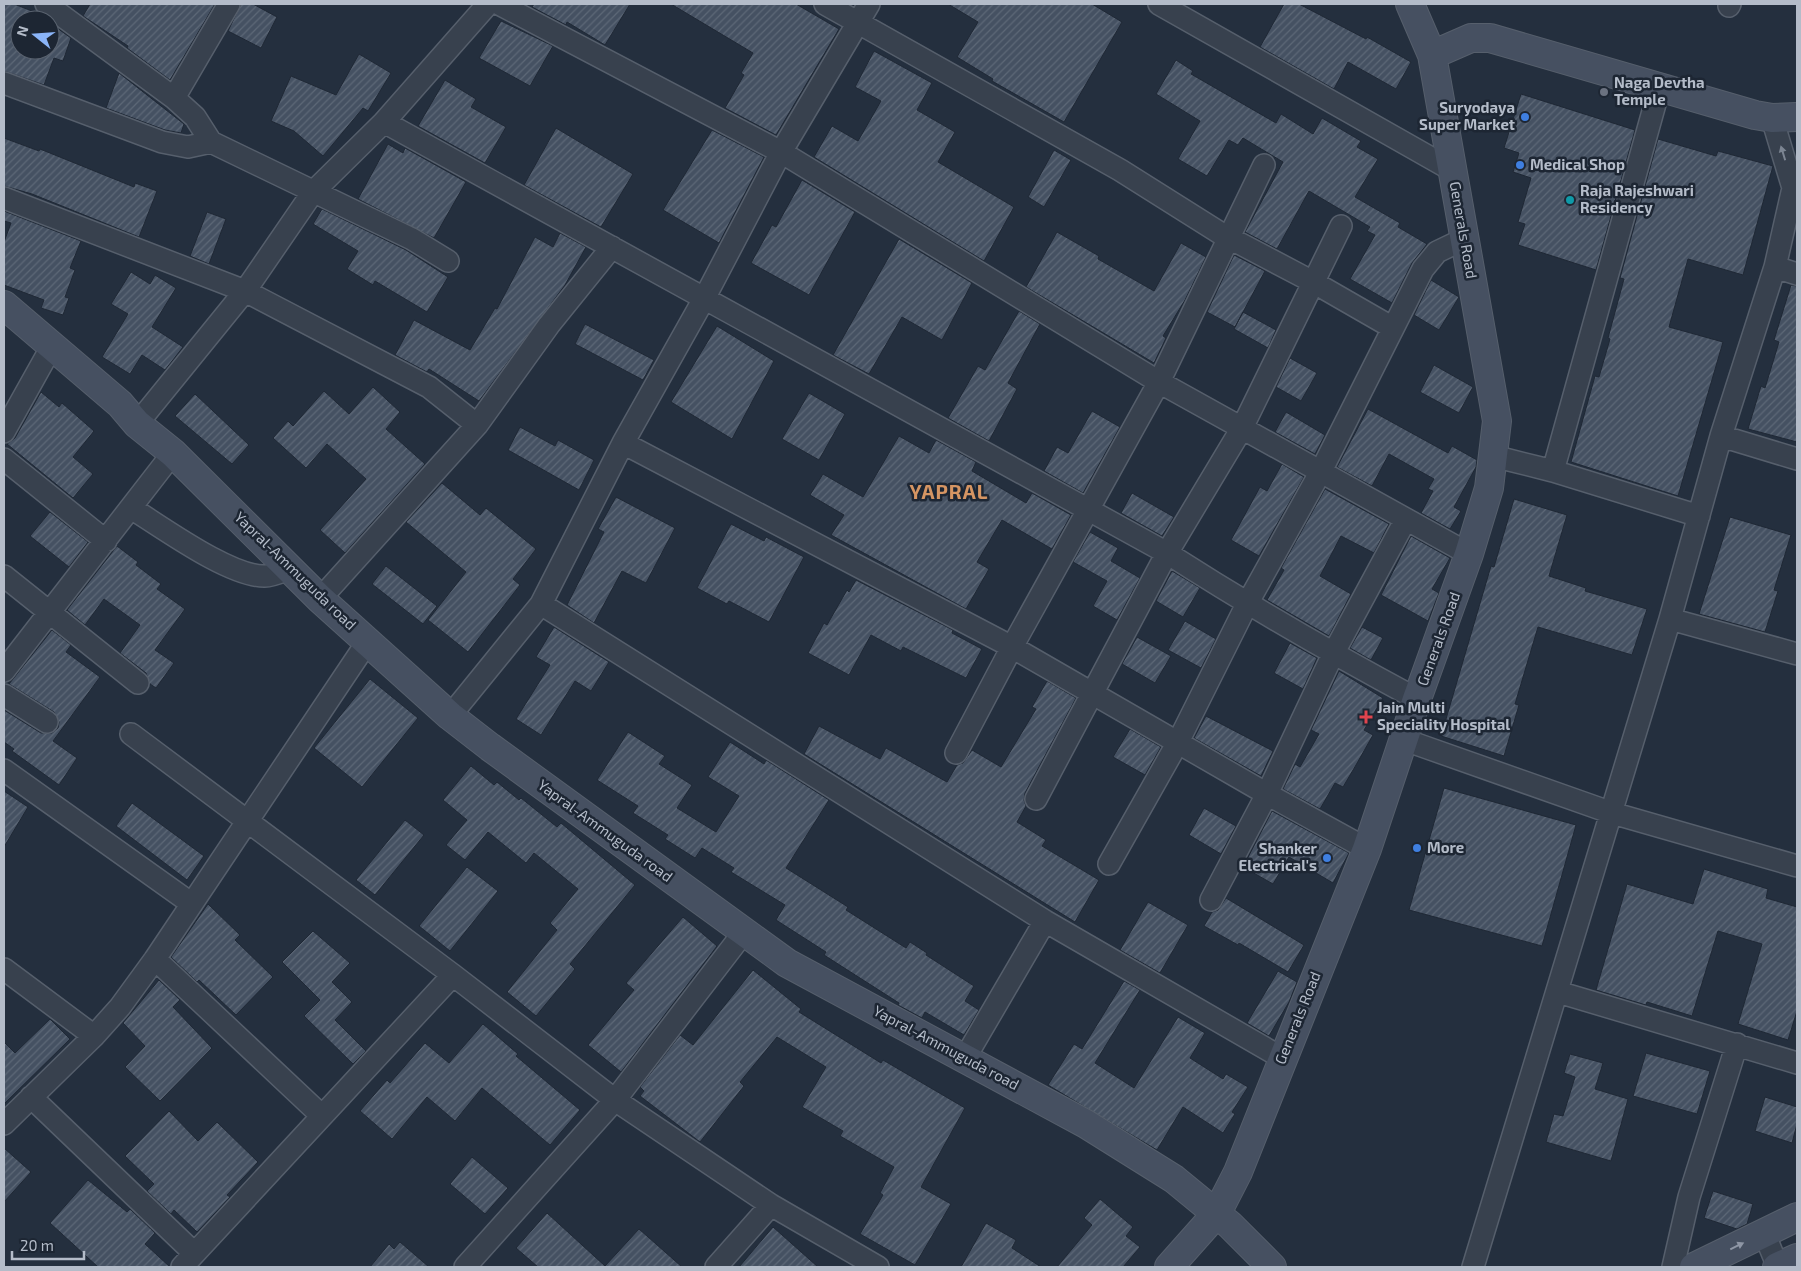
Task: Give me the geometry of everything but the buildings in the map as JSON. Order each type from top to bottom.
[{"type":"street","points":[[46,4],[174,98],[195,117],[211,142],[412,239],[448,261]]},
{"type":"street","points":[[174,98],[229,4]]},
{"type":"street","points":[[137,424],[245,291],[279,238],[313,192],[384,122],[488,4]]},
{"type":"street","points":[[499,4],[781,152],[1159,382],[1469,554]]},
{"type":"street","points":[[825,4],[1120,170],[1228,237],[1314,282],[1393,328]]},
{"type":"street","points":[[450,716],[541,604],[623,443],[705,297],[781,152],[869,4]]},
{"type":"street","points":[[1158,4],[1452,170]]},
{"type":"street","name":"Generals Road","points":[[1170,1267],[1217,1214],[1238,1172],[1367,849],[1405,740],[1417,699],[1469,554],[1489,488],[1496,421],[1432,55],[1410,4]]},
{"type":"street","points":[[1432,55],[1471,38],[1490,38],[1755,115],[1785,117],[1795,183],[1775,267],[1721,436],[1670,619],[1473,1267]]},
{"type":"street","points":[[4,83],[162,142],[188,147],[211,142]]},
{"type":"street","points":[[1553,470],[1660,86]]},
{"type":"street","points":[[384,122],[705,297],[1087,511],[1166,553],[1247,604],[1333,654],[1417,699]]},
{"type":"street","points":[[956,754],[1012,647],[1159,382],[1264,165]]},
{"type":"street","points":[[4,198],[245,291],[430,387],[477,425]]},
{"type":"street","points":[[1036,799],[1166,553],[1242,428],[1341,226]]},
{"type":"street","points":[[1109,864],[1178,742],[1247,604],[1321,471],[1429,259],[1436,252],[1464,239]]},
{"type":"street","points":[[320,600],[477,425],[549,325],[612,247]]},
{"type":"street","points":[[1775,267],[1797,274]]},
{"type":"street","name":"Yapral-Ammuguda road","points":[[4,305],[120,404],[137,424],[173,453],[291,568],[320,600],[450,716],[787,963],[1086,1124],[1174,1179],[1217,1214],[1272,1267]]},
{"type":"street","points":[[4,432],[52,346]]},
{"type":"street","points":[[1721,436],[1797,459]]},
{"type":"street","points":[[623,443],[1012,647],[1091,694],[1367,849]]},
{"type":"street","points":[[4,671],[106,542],[173,453]]},
{"type":"street","points":[[1492,456],[1553,470],[1699,516]]},
{"type":"street","points":[[4,458],[106,542]]},
{"type":"street","points":[[131,508],[212,558],[243,572],[265,576],[291,568]]},
{"type":"street","points":[[1210,900],[1267,794],[1333,654],[1406,519]]},
{"type":"street","points":[[4,576],[49,614],[138,683]]},
{"type":"street","points":[[541,604],[1046,921],[1282,1058]]},
{"type":"street","points":[[1670,619],[1797,654]]},
{"type":"street","points":[[4,1124],[94,1036],[120,1007],[155,959],[368,641]]},
{"type":"street","points":[[4,695],[47,722]]},
{"type":"street","points":[[131,734],[615,1100],[771,1205],[878,1267]]},
{"type":"street","points":[[1405,740],[1612,813],[1797,866]]},
{"type":"street","points":[[4,772],[192,904]]},
{"type":"street","points":[[965,1058],[1046,921]]},
{"type":"street","points":[[465,1267],[615,1100],[744,932]]},
{"type":"street","points":[[155,959],[322,1116]]},
{"type":"street","points":[[4,969],[94,1036]]},
{"type":"street","points":[[31,1097],[188,1260],[452,975]]},
{"type":"street","points":[[1558,992],[1797,1063]]},
{"type":"street","points":[[1672,1267],[1689,1197],[1737,1044]]},
{"type":"street","points":[[716,1267],[771,1205]]},
{"type":"street","points":[[1694,1267],[1797,1217]]},
{"type":"street","points":[[1764,1233],[1778,1267],[1797,1258]]},
{"type":"place","name":"Naga Devtha Temple","points":[[1604,92]]},
{"type":"place","name":"Suryodaya Super Market","points":[[1525,117]]},
{"type":"place","name":"Medical Shop","points":[[1520,165]]},
{"type":"place","name":"Raja Rajeshwari Residency","points":[[1570,200]]},
{"type":"place","name":"Jain Multi Speciality Hospital","points":[[1366,717]]},
{"type":"place","name":"More","points":[[1417,848]]},
{"type":"place","name":"Shanker Electrical's","points":[[1327,858]]},
{"type":"district","name":"YAPRAL","points":[[949,492]]}]
